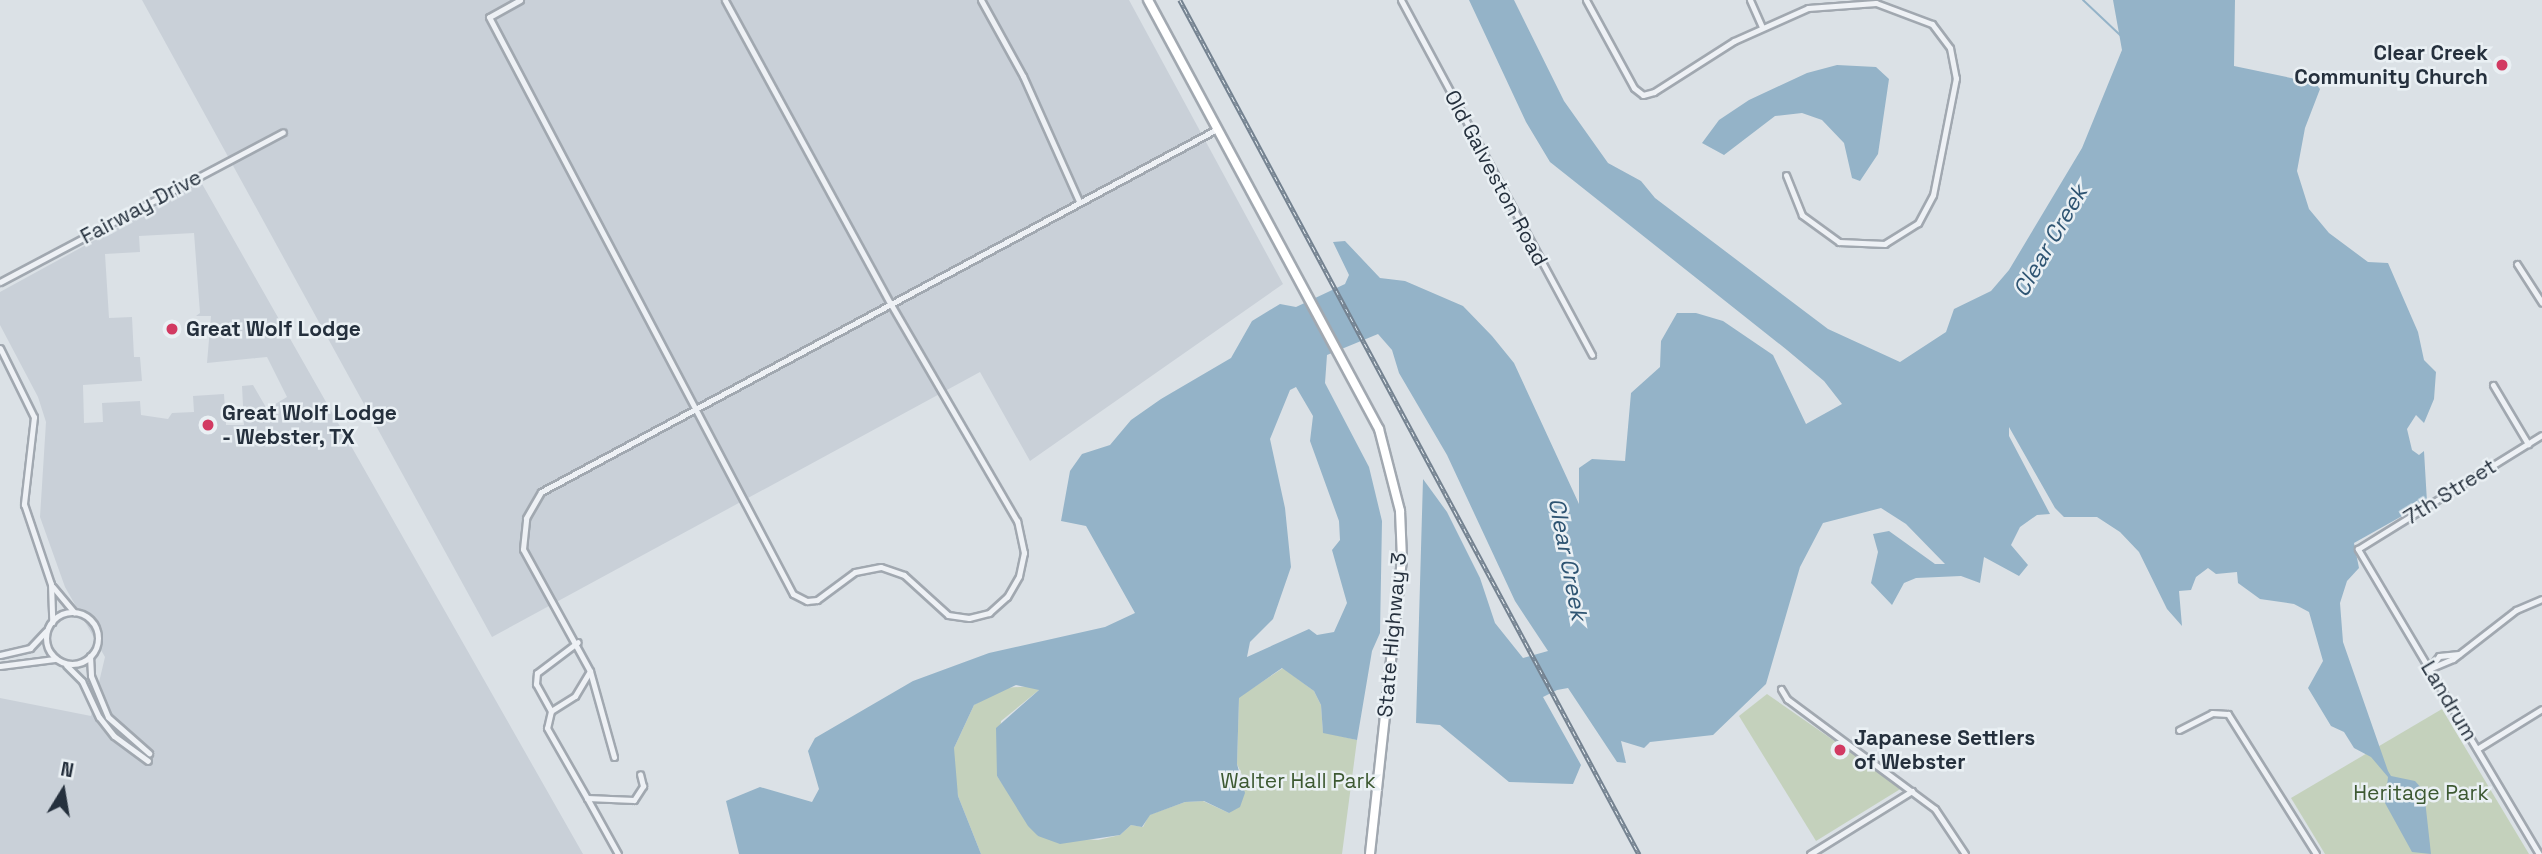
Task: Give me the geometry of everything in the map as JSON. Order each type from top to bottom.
[{"type":"main road","points":[[1151,1],[1217,129]]},
{"type":"main road","name":"State Highway 3","points":[[1217,129],[1301,289],[1379,429],[1400,511],[1402,559],[1370,854]]},
{"type":"street","points":[[520,0],[489,17],[797,597],[817,600],[856,572],[881,567],[904,575],[948,615],[969,618],[989,613],[1007,597],[1019,576],[1024,553],[1020,529],[890,303],[725,0]]},
{"type":"street","points":[[981,0],[1023,76],[1079,201]]},
{"type":"street","name":"Old Galveston Road","points":[[1401,0],[1592,355]]},
{"type":"street","points":[[1586,0],[1634,88],[1643,95],[1762,27],[1808,8],[1876,3],[1932,24],[1946,39],[1956,65],[1933,195],[1926,214],[1909,233],[1868,246],[1839,242],[1802,215],[1786,175]]},
{"type":"street","points":[[1750,0],[1762,27]]},
{"type":"street","points":[[614,757],[590,671],[578,642],[523,549],[526,518],[541,492],[696,406],[1217,129]]},
{"type":"street","name":"Fairway Drive","points":[[0,282],[282,132]]},
{"type":"street","points":[[2517,264],[2542,303]]},
{"type":"street","points":[[0,348],[34,417],[24,504],[51,584],[52,622],[30,648],[0,655]]},
{"type":"street","points":[[2493,386],[2528,444]]},
{"type":"street","name":"7th Street","points":[[2358,549],[2542,435]]},
{"type":"street","name":"Landrum","points":[[2358,549],[2539,854]]},
{"type":"street","points":[[51,584],[76,613],[87,618],[96,630],[90,655],[91,676],[108,717],[149,753]]},
{"type":"street","points":[[2429,668],[2439,656],[2459,654],[2516,610],[2542,599]]},
{"type":"street","points":[[52,622],[76,613]]},
{"type":"street","points":[[48,628],[47,645],[82,681],[99,717],[114,736],[148,761]]},
{"type":"street","points":[[578,642],[537,673],[536,684],[551,711],[547,728],[618,854]]},
{"type":"street","points":[[0,666],[36,658],[80,663],[90,655]]},
{"type":"street","points":[[551,711],[575,696],[590,671]]},
{"type":"street","points":[[1781,690],[1787,699],[1913,791],[1941,816],[1965,854]]},
{"type":"street","points":[[2477,749],[2542,709]]},
{"type":"street","points":[[2179,730],[2212,713],[2228,714],[2316,854]]},
{"type":"street","points":[[587,798],[634,800],[643,786],[640,774]]},
{"type":"street","points":[[1810,854],[1913,791]]},
{"type":"shaded area","points":[[142,0],[1129,0],[1283,284],[1030,461],[980,372],[492,637]]},
{"type":"shaded area","points":[[201,182],[583,854],[0,854],[0,698],[91,716],[105,657],[65,587],[40,517],[46,422],[38,397],[0,325],[0,292]],"holes":[[[194,233],[200,313],[196,316],[211,316],[207,363],[267,357],[287,397],[267,409],[253,385],[242,386],[244,425],[226,425],[224,394],[193,396],[194,412],[172,413],[168,419],[141,415],[140,401],[102,403],[103,422],[84,423],[83,385],[142,381],[140,357],[134,357],[132,317],[109,318],[105,254],[140,252],[139,236]]]},
{"type":"green space","name":"Walter Hall Park","points":[[1283,668],[1314,691],[1321,705],[1323,732],[1357,740],[1342,854],[981,854],[958,796],[953,771],[954,748],[974,705],[1003,688],[1034,686],[1039,690],[1001,721],[997,776],[1038,836],[1098,840],[1120,835],[1131,825],[1143,827],[1149,815],[1185,802],[1203,801],[1229,813],[1243,777],[1237,764],[1239,697]]},
{"type":"green space","points":[[1767,694],[1902,788],[1816,841],[1739,716]]},
{"type":"green space","name":"Heritage Park","points":[[2442,709],[2529,854],[2325,854],[2291,798]]},
{"type":"water","name":"Clear Creek","points":[[1469,0],[1514,0],[1564,101],[1608,163],[1641,181],[1655,198],[1828,329],[1900,362],[1946,332],[1954,309],[1991,291],[2009,270],[2082,148],[2122,50],[2113,0],[2235,0],[2234,66],[2315,83],[2320,89],[2305,128],[2297,171],[2309,209],[2329,233],[2368,262],[2388,263],[2418,332],[2424,360],[2436,372],[2434,399],[2424,423],[2416,415],[2407,429],[2412,450],[2419,455],[2424,451],[2427,502],[2354,543],[2359,568],[2347,581],[2340,603],[2343,642],[2388,771],[2391,776],[2415,781],[2424,791],[2431,854],[2412,852],[2385,803],[2388,777],[2371,757],[2354,748],[2344,732],[2331,726],[2308,688],[2323,661],[2309,612],[2294,604],[2260,599],[2238,583],[2237,572],[2216,574],[2208,568],[2196,577],[2191,590],[2179,591],[2182,626],[2167,609],[2139,552],[2120,532],[2097,517],[2064,517],[2055,508],[2009,427],[2009,436],[2050,514],[2037,515],[2020,527],[2011,545],[2028,565],[2019,576],[1984,557],[1980,583],[1961,576],[1916,578],[1904,583],[1892,605],[1871,583],[1878,552],[1873,534],[1889,531],[1935,564],[1945,564],[1906,524],[1881,508],[1823,523],[1800,567],[1766,684],[1713,735],[1650,742],[1644,748],[1621,741],[1626,763],[1617,762],[1568,688],[1557,690],[1543,697],[1581,765],[1573,784],[1509,782],[1440,725],[1416,723],[1423,479],[1447,512],[1480,578],[1495,623],[1523,658],[1548,651],[1515,601],[1447,455],[1399,373],[1392,350],[1378,334],[1327,355],[1325,383],[1369,467],[1382,521],[1380,633],[1372,651],[1357,740],[1323,733],[1321,705],[1314,691],[1282,668],[1239,698],[1237,764],[1245,793],[1240,807],[1229,813],[1204,801],[1185,802],[1150,815],[1142,827],[1131,825],[1120,835],[1060,844],[1038,836],[1028,826],[997,776],[996,728],[1039,690],[1016,685],[974,705],[954,748],[958,796],[981,854],[739,854],[726,801],[760,787],[812,802],[819,789],[808,751],[815,738],[913,681],[989,653],[1105,627],[1135,613],[1086,526],[1061,521],[1070,471],[1082,454],[1110,445],[1131,420],[1231,358],[1252,321],[1280,304],[1296,307],[1345,284],[1349,275],[1333,242],[1345,241],[1380,278],[1405,281],[1463,306],[1492,336],[1514,363],[1579,504],[1579,468],[1592,459],[1625,461],[1631,393],[1660,367],[1661,341],[1677,313],[1696,313],[1723,321],[1773,355],[1806,424],[1842,404],[1824,381],[1787,350],[1550,162],[1526,122]],"holes":[[[1296,387],[1313,416],[1310,441],[1339,521],[1340,540],[1332,550],[1347,603],[1334,632],[1317,635],[1309,629],[1247,657],[1250,642],[1273,619],[1291,567],[1285,508],[1270,439],[1290,390]]]},
{"type":"water","points":[[1837,65],[1876,67],[1889,79],[1878,154],[1860,181],[1852,178],[1844,143],[1822,120],[1802,113],[1775,116],[1724,155],[1702,143],[1719,120],[1749,100],[1807,73]]},
{"type":"waterway","points":[[2083,0],[2120,35]]},
{"type":"railway","points":[[1180,0],[1639,854]]},
{"type":"place","name":"Clear Creek Community Church","points":[[2502,65]]},
{"type":"place","name":"Great Wolf Lodge","points":[[172,329]]},
{"type":"place","name":"Great Wolf Lodge - Webster, TX","points":[[208,425]]},
{"type":"place","name":"Japanese Settlers of Webster","points":[[1840,750]]}]
